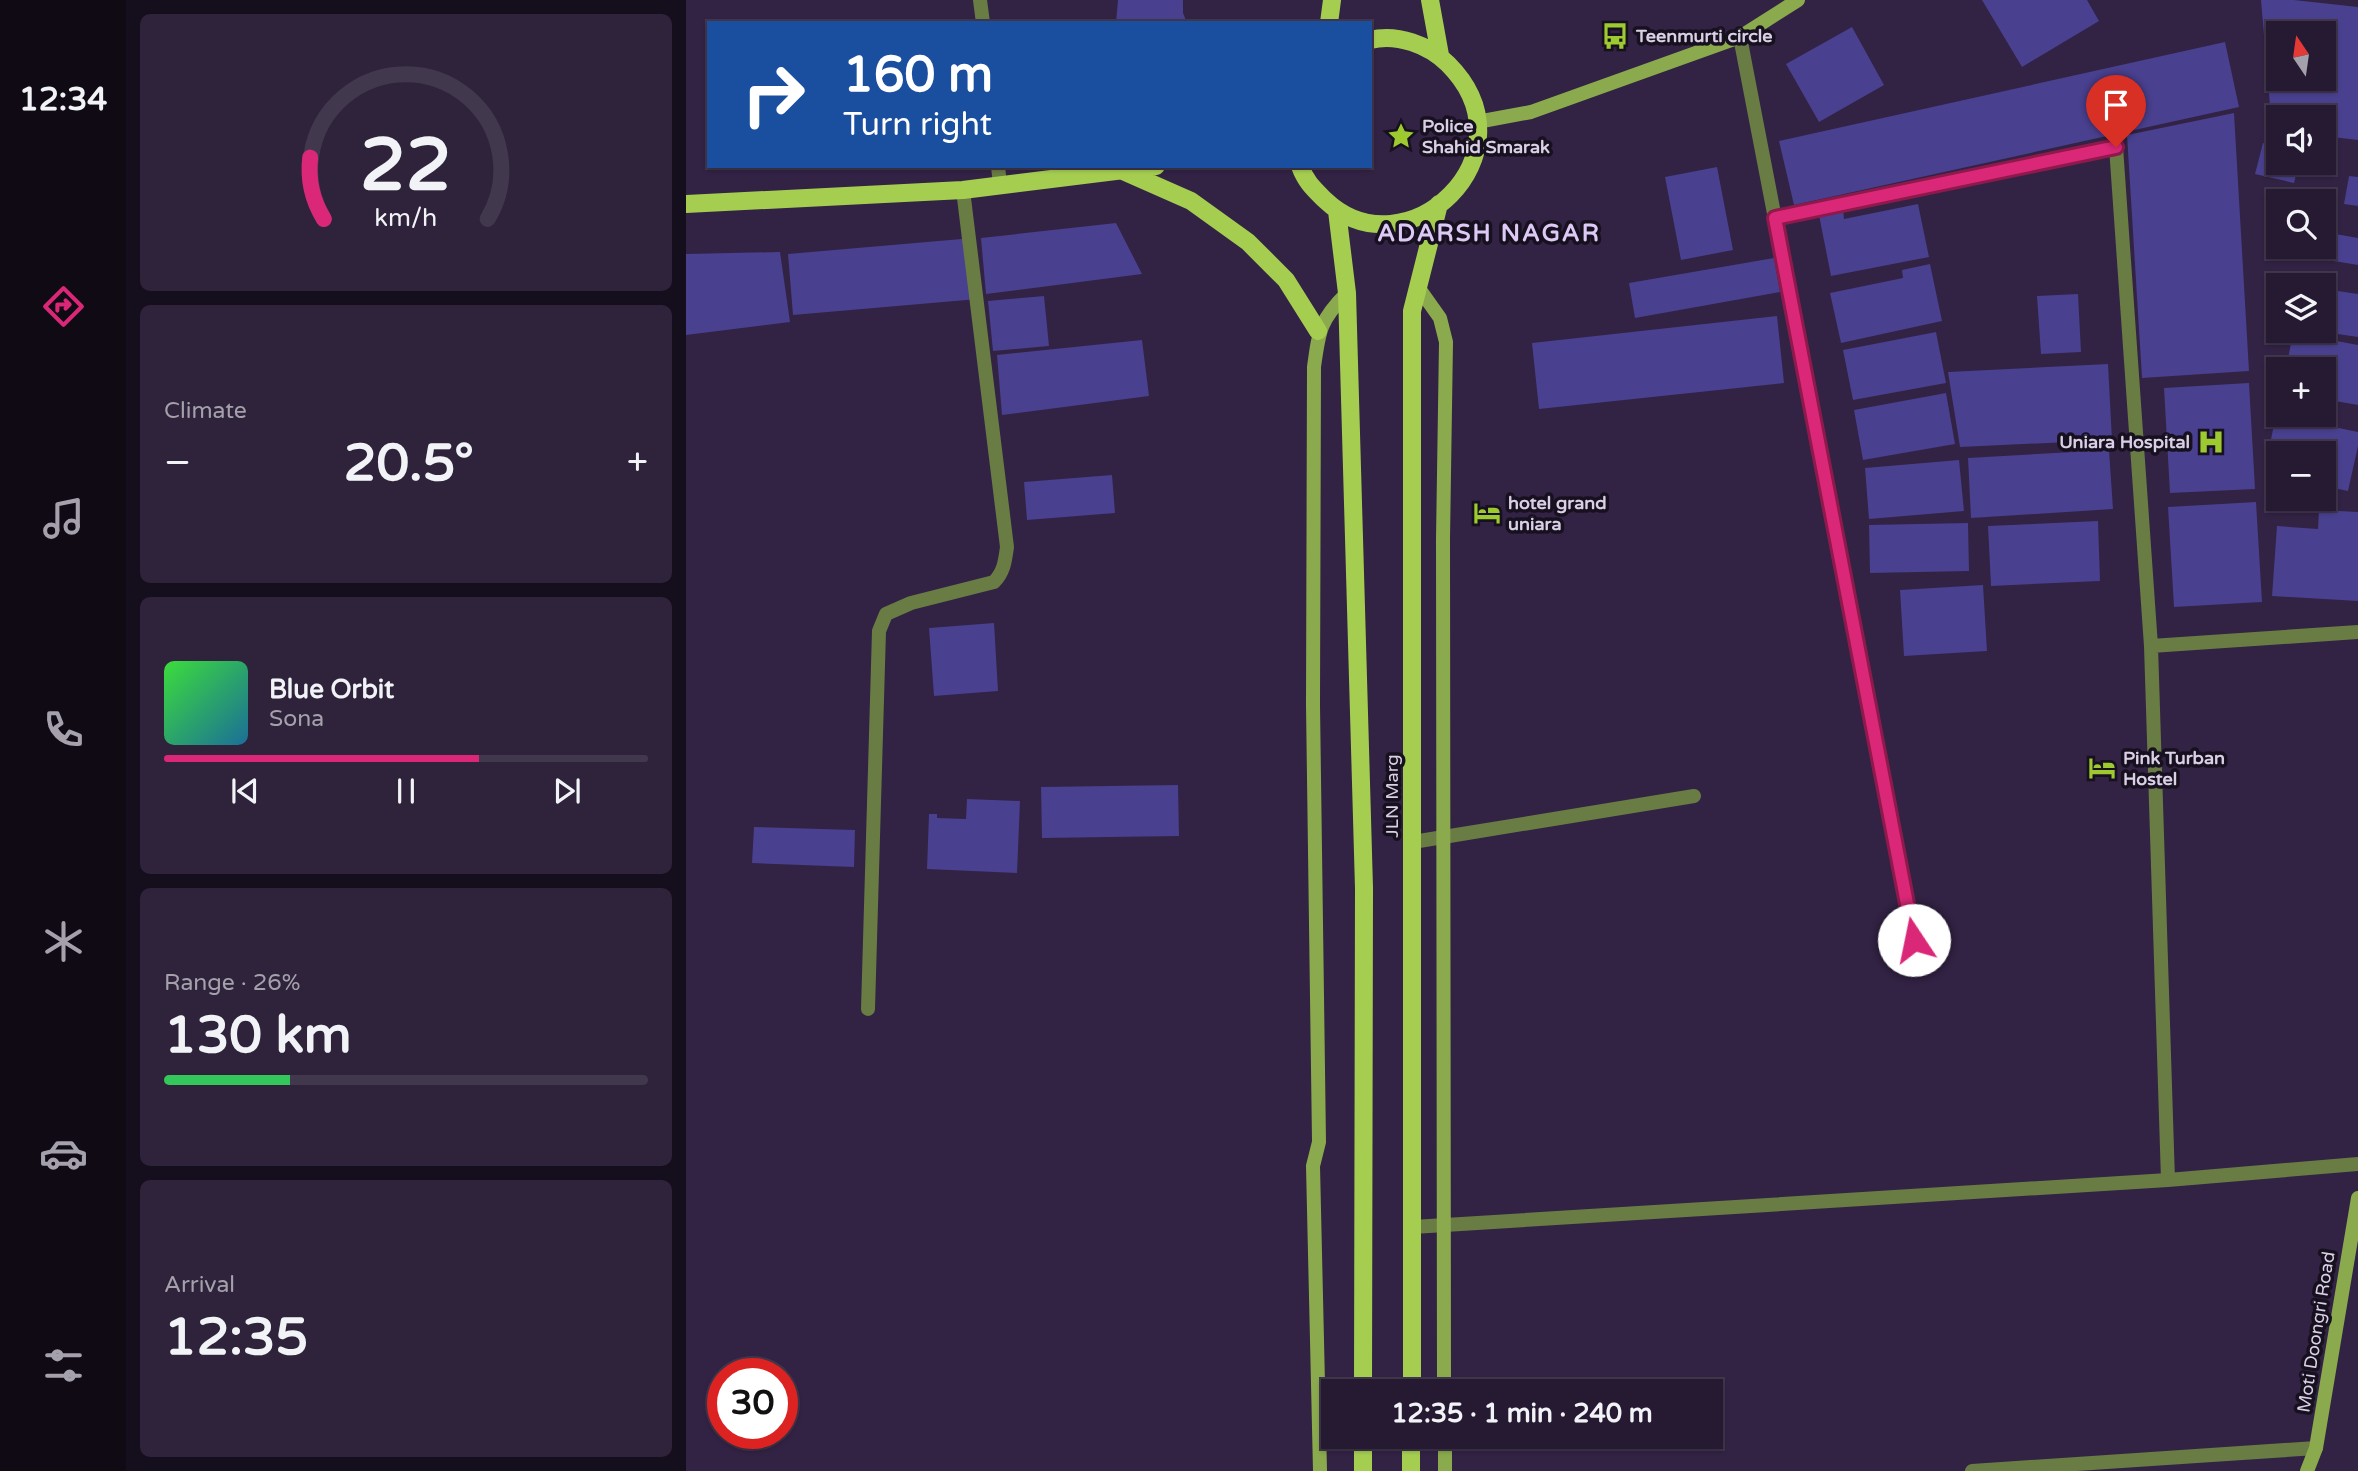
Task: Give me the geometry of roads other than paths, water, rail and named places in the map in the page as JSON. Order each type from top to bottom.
[{"type":"main road","points":[[1329,21],[1332,0]]},
{"type":"main road","points":[[1430,0],[1440,55]]},
{"type":"main road","points":[[1301,168],[1306,181],[1336,211],[1368,222],[1391,224],[1425,215],[1454,194],[1467,177],[1478,142],[1477,122],[1476,107],[1462,78],[1440,55],[1410,41],[1372,40]]},
{"type":"main road","points":[[686,204],[963,190],[1138,168]]},
{"type":"main road","points":[[1121,170],[1191,201],[1248,242],[1286,280],[1318,331]]},
{"type":"main road","name":"JLN Marg","points":[[1412,1379],[1412,311],[1439,204]]},
{"type":"main road","name":"JLN Marg","points":[[1336,211],[1347,293],[1364,888],[1363,1379]]},
{"type":"main road","points":[[1363,1449],[1363,1471]]},
{"type":"main road","points":[[1411,1449],[1411,1471]]},
{"type":"street","points":[[980,0],[983,21]]},
{"type":"street","points":[[1477,122],[1531,112],[1740,37],[1798,0]]},
{"type":"street","points":[[1740,37],[1914,940]]},
{"type":"street","points":[[1775,218],[2116,147],[2151,646],[2168,1180]]},
{"type":"street","points":[[998,168],[1000,185]]},
{"type":"street","points":[[868,1009],[879,631],[886,614],[911,603],[994,582],[1004,567],[1007,547],[963,190]]},
{"type":"street","points":[[1418,287],[1440,318],[1446,342],[1443,539],[1444,1379]]},
{"type":"street","points":[[1320,1471],[1312,1167],[1319,1142],[1313,705],[1314,367],[1318,331],[1330,310],[1347,293]]},
{"type":"street","points":[[2151,646],[2358,632]]},
{"type":"street","points":[[1413,842],[1694,796]]},
{"type":"street","points":[[1413,1227],[2168,1180],[2358,1164]]},
{"type":"street","name":"Moti Doongri Road","points":[[2307,1471],[2316,1448],[2358,1198]]},
{"type":"street","points":[[1972,1471],[2316,1448]]},
{"type":"street","points":[[1445,1449],[1445,1471]]},
{"type":"place","name":"Teenmurti circle","points":[[1615,36]]},
{"type":"place","name":"Police Shahid Smarak","points":[[1401,136]]},
{"type":"place","name":"Uniara Hospital","points":[[2211,442]]},
{"type":"place","name":"hotel grand uniara","points":[[1487,513]]},
{"type":"place","name":"Pink Turban Hostel","points":[[2102,768]]},
{"type":"district","name":"ADARSH NAGAR","points":[[1489,233]]}]
